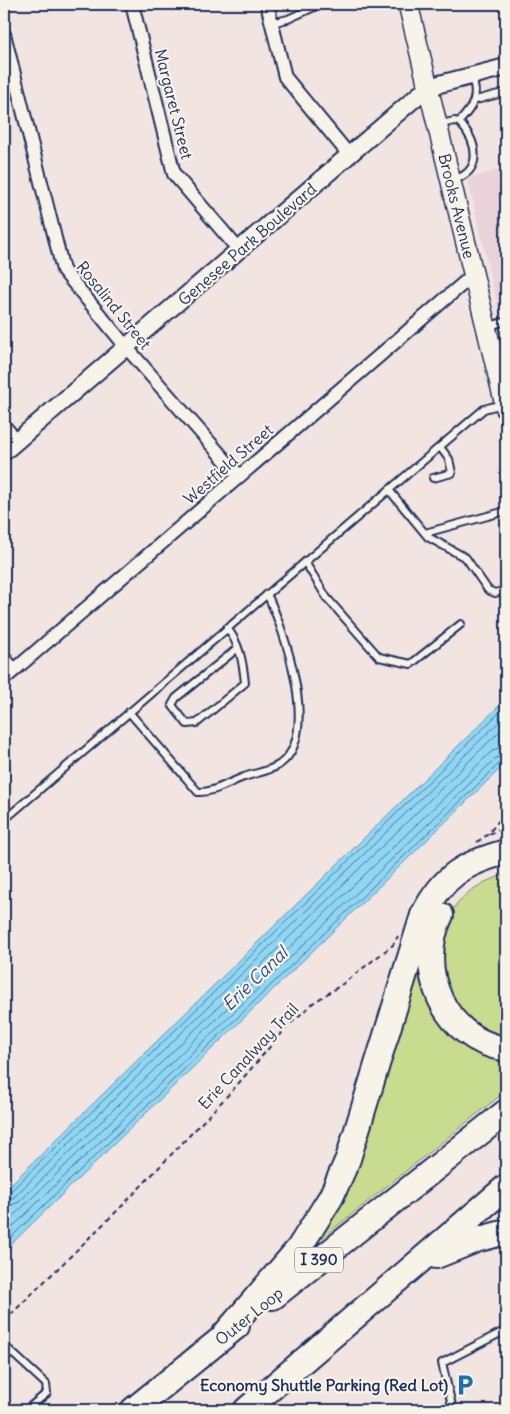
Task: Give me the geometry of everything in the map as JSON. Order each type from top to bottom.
[{"type":"highway","points":[[224,1336],[282,1270],[331,1197],[348,1159],[423,915],[433,895],[444,881],[458,869],[506,852]]},
{"type":"highway","points":[[506,867],[481,875],[454,894],[439,920],[430,951],[433,984],[449,1013],[470,1035],[506,1049]]},
{"type":"highway","name":"Outer Loop","points":[[133,1410],[506,1112]]},
{"type":"highway","points":[[246,1410],[506,1187]]},
{"type":"highway","points":[[418,1263],[476,1240],[506,1232]]},
{"type":"main road","name":"Brooks Avenue","points":[[408,4],[506,406]]},
{"type":"street","name":"Margaret Street","points":[[132,4],[174,174],[238,250]]},
{"type":"street","points":[[266,4],[285,76],[350,156]]},
{"type":"street","name":"Rosalind Street","points":[[4,34],[63,270],[127,348],[239,476]]},
{"type":"street","name":"Genesee Park Boulevard","points":[[4,452],[428,87],[506,67]]},
{"type":"street","name":"Westfield Street","points":[[4,679],[473,274]]},
{"type":"street","points":[[4,426],[17,441]]},
{"type":"street","points":[[4,658],[14,670]]},
{"type":"lane","points":[[271,23],[288,19],[321,4]]},
{"type":"lane","points":[[472,76],[476,100]]},
{"type":"lane","points":[[459,122],[476,100],[506,92]]},
{"type":"lane","points":[[437,126],[454,121],[459,122],[471,138],[475,155],[472,170],[464,177],[450,181]]},
{"type":"lane","points":[[486,327],[506,321]]},
{"type":"lane","points":[[4,820],[484,409],[506,406]]},
{"type":"lane","points":[[433,478],[452,473],[449,459],[440,447]]},
{"type":"lane","points":[[389,490],[425,533],[466,558],[488,590],[495,593],[506,590]]},
{"type":"lane","points":[[425,533],[506,512]]},
{"type":"lane","points":[[305,562],[327,598],[379,657],[411,664],[461,624]]},
{"type":"lane","points":[[129,712],[198,792],[208,792],[280,765],[289,755],[296,738],[298,716],[295,674],[267,594]]},
{"type":"lane","points":[[227,628],[238,648],[243,662],[245,683],[197,723],[187,724],[172,705],[176,698],[238,648]]},
{"type":"lane","points":[[453,1410],[442,1363],[506,1330]]},
{"type":"lane","points":[[4,1350],[8,1349],[46,1384],[47,1393],[26,1410]]},
{"type":"path","points":[[487,835],[506,812]]},
{"type":"path","points":[[472,846],[487,835],[506,827]]},
{"type":"path","name":"Erie Canalway Trail","points":[[4,1321],[124,1204],[231,1092],[287,1027],[313,1003],[341,985],[393,945],[402,929]]},
{"type":"shaded area","points":[[506,168],[506,342],[468,179]]},
{"type":"green space","points":[[506,874],[506,1042],[479,1032],[448,999],[439,954],[448,918],[458,902],[470,891],[485,882]]},
{"type":"green space","points":[[423,962],[429,988],[506,1057],[506,1091],[302,1254],[417,963]]},
{"type":"water","name":"Erie Canal","points":[[506,699],[506,763],[4,1251],[4,1191]]},
{"type":"place","name":"Economy Shuttle Parking (Red Lot)","points":[[465,1385]]}]
